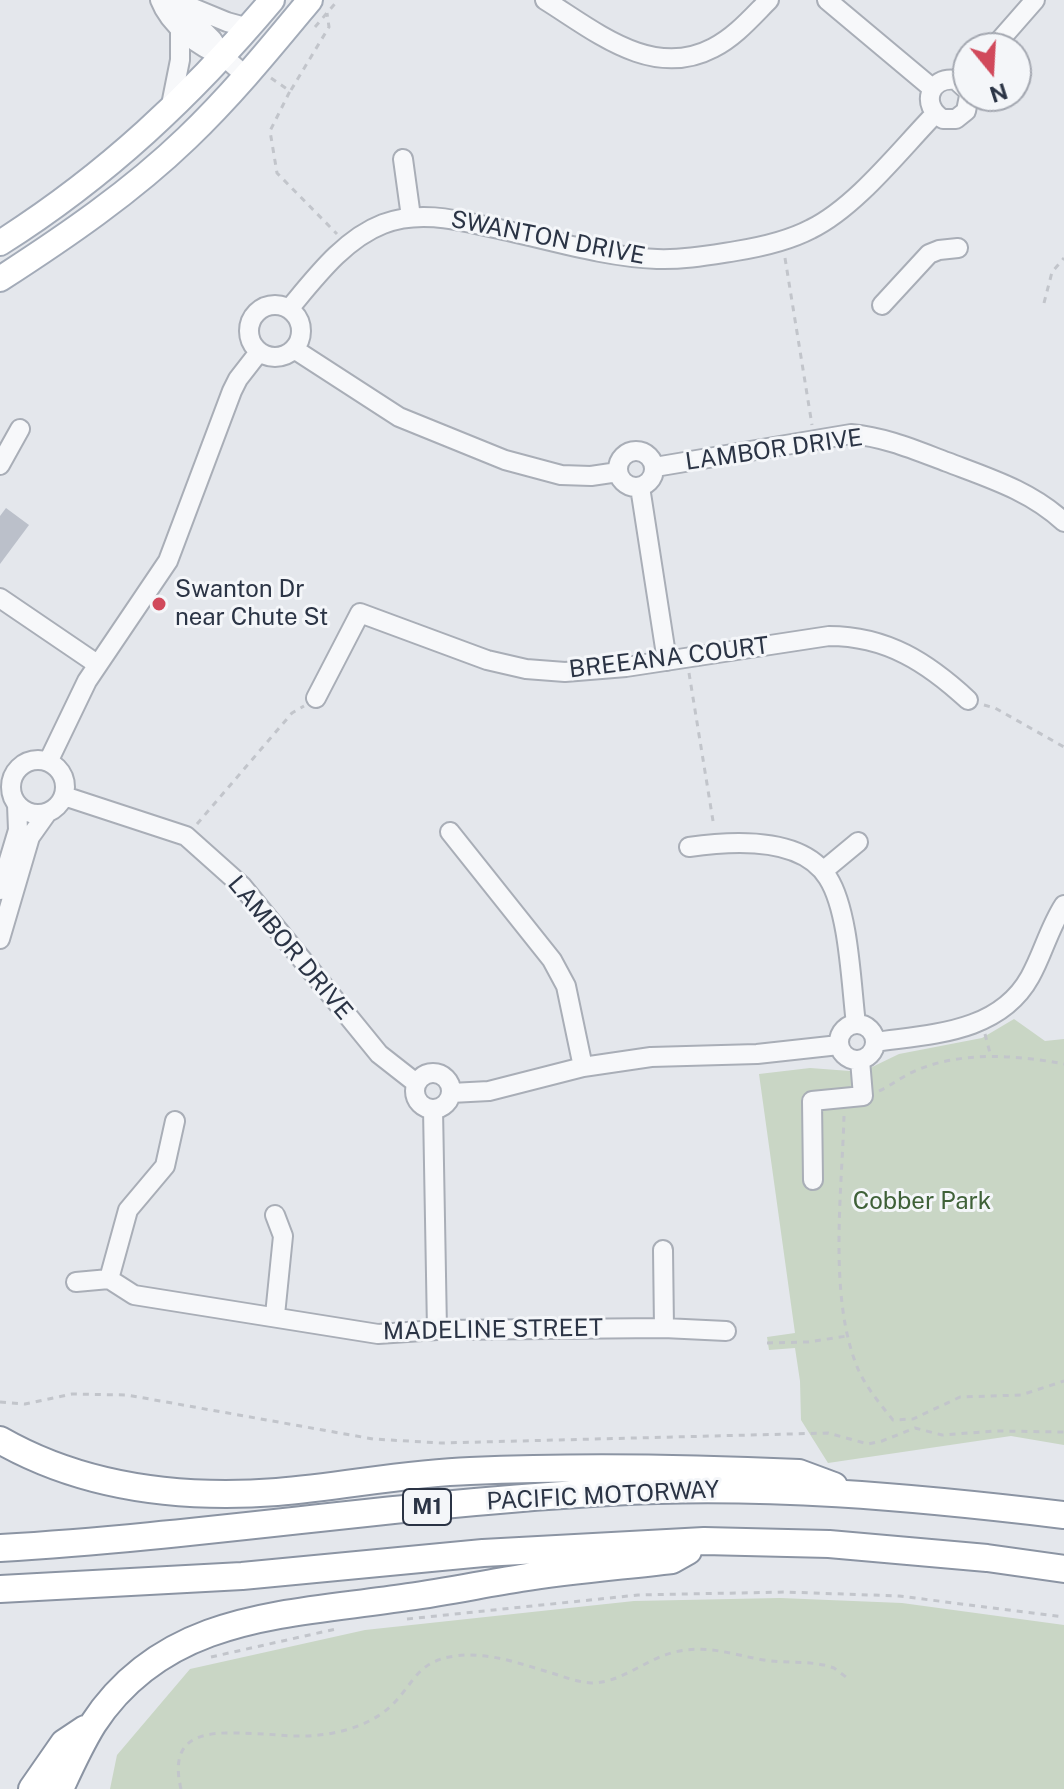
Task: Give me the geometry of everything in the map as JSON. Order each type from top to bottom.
[{"type":"highway","points":[[0,1440],[64,1470],[97,1479],[135,1487],[206,1494],[278,1492],[397,1475],[552,1468],[799,1473],[856,1494]]},
{"type":"highway","name":"PACIFIC MOTORWAY","points":[[0,1548],[137,1538],[612,1491],[691,1489],[856,1494],[923,1498],[1064,1515]]},
{"type":"highway","points":[[32,1789],[64,1743],[94,1723],[138,1675],[182,1645],[230,1625],[261,1617],[522,1578],[672,1560],[704,1541]]},
{"type":"highway","name":"PACIFIC MOTORWAY","points":[[0,1589],[242,1576],[483,1553],[704,1541],[829,1544],[987,1558],[1064,1569]]},
{"type":"highway","points":[[60,1789],[94,1723]]},
{"type":"main road","points":[[0,243],[69,196],[169,113],[224,57],[272,0]]},
{"type":"main road","points":[[0,279],[125,191],[186,139],[255,75],[319,7]]},
{"type":"street","points":[[545,0],[632,53],[663,59],[697,55],[713,48],[745,25],[769,0]]},
{"type":"street","points":[[827,0],[932,88]]},
{"type":"street","points":[[1007,32],[1035,0]]},
{"type":"street","points":[[172,1],[249,28]]},
{"type":"street","points":[[172,1],[164,10],[204,49],[255,75]]},
{"type":"street","points":[[172,1],[212,39],[224,57]]},
{"type":"street","points":[[169,113],[180,60],[180,27]]},
{"type":"street","points":[[952,80],[937,83],[929,100],[935,114],[943,119],[956,119],[965,112]]},
{"type":"street","name":"SWANTON DRIVE","points":[[289,309],[317,275],[348,245],[370,230],[411,217],[443,218],[618,254],[659,259],[722,253],[781,241],[811,229],[834,215],[935,114]]},
{"type":"street","points":[[403,159],[411,217]]},
{"type":"street","points":[[882,305],[929,254],[958,248]]},
{"type":"street","points":[[273,304],[289,309],[299,320],[301,331],[294,349],[275,358],[259,352],[249,340],[248,331],[254,315],[273,304]]},
{"type":"street","points":[[294,349],[399,417],[505,460],[561,475],[591,476],[618,472],[626,485],[640,487],[667,661]]},
{"type":"street","points":[[48,762],[97,664],[168,561],[232,391],[259,352]]},
{"type":"street","points":[[0,465],[20,429]]},
{"type":"street","name":"LAMBOR DRIVE","points":[[655,467],[851,434],[879,436],[1014,488],[1048,507],[1064,522]]},
{"type":"street","name":"LAMBOR DRIVE","points":[[618,472],[623,456],[634,451],[645,453],[655,467],[652,479],[640,487]]},
{"type":"street","points":[[0,598],[97,664]]},
{"type":"street","name":"BREEANA COURT","points":[[316,698],[360,613],[459,651],[526,669],[585,672],[829,636],[859,638],[914,657],[928,665],[968,700]]},
{"type":"street","points":[[0,890],[18,830],[17,805],[11,788],[16,771],[30,761],[48,762],[57,767],[63,776],[66,786],[64,796],[30,837],[0,939]]},
{"type":"street","name":"LAMBOR DRIVE","points":[[64,796],[186,836],[242,886],[379,1054],[416,1083],[416,1098],[420,1104],[433,1109]]},
{"type":"street","points":[[17,805],[31,813],[47,813]]},
{"type":"street","points":[[450,832],[552,960],[566,986],[583,1067]]},
{"type":"street","points":[[823,871],[858,842]]},
{"type":"street","points":[[689,847],[711,844],[775,847],[804,857],[823,871],[833,887],[841,912],[856,1024]]},
{"type":"street","points":[[876,1042],[946,1032],[978,1022],[1014,998],[1027,982],[1064,905]]},
{"type":"street","points":[[856,1024],[870,1029],[876,1042],[872,1054],[860,1060],[844,1055],[839,1045],[841,1033],[856,1024]]},
{"type":"street","points":[[451,1093],[489,1091],[583,1067],[651,1057],[757,1054],[839,1045]]},
{"type":"street","points":[[813,1180],[812,1101],[854,1097],[860,1060]]},
{"type":"street","points":[[416,1083],[424,1075],[435,1072],[449,1082],[451,1093],[445,1105],[433,1109],[437,1330]]},
{"type":"street","points":[[76,1282],[109,1279],[128,1210],[165,1166],[175,1121]]},
{"type":"street","points":[[275,1215],[283,1236],[275,1315]]},
{"type":"street","points":[[663,1250],[664,1328]]},
{"type":"street","name":"MADELINE STREET","points":[[109,1279],[134,1295],[275,1315],[378,1334],[437,1330],[664,1328],[726,1331]]},
{"type":"path","points":[[319,7],[329,27],[270,131],[277,173],[348,245]]},
{"type":"path","points":[[255,75],[290,91]]},
{"type":"path","points":[[781,241],[814,440]]},
{"type":"path","points":[[1044,303],[1052,272],[1064,258]]},
{"type":"path","points":[[686,658],[714,829],[711,844]]},
{"type":"path","points":[[186,836],[292,713],[316,698]]},
{"type":"path","points":[[968,700],[995,708],[1064,747]]},
{"type":"path","points":[[978,1022],[989,1042],[991,1057]]},
{"type":"path","points":[[1064,1064],[991,1057],[939,1063],[917,1070],[881,1090],[854,1097],[840,1252],[847,1336],[858,1369],[893,1420],[913,1419],[960,1397],[1021,1395],[1064,1381]]},
{"type":"path","points":[[767,1343],[808,1342],[847,1336]]},
{"type":"path","points":[[0,1402],[25,1404],[72,1394],[127,1395],[373,1439],[441,1443],[828,1433],[868,1444],[915,1428],[942,1435],[996,1431],[1064,1432]]},
{"type":"path","points":[[395,1620],[638,1595],[785,1592],[899,1596],[1064,1617]]},
{"type":"path","points":[[202,1659],[339,1628]]},
{"type":"path","points":[[181,1789],[178,1772],[181,1756],[191,1742],[201,1735],[229,1731],[308,1736],[350,1728],[387,1709],[410,1680],[425,1667],[457,1655],[505,1660],[593,1683],[616,1679],[648,1661],[675,1652],[711,1648],[766,1661],[824,1665],[850,1680]]},
{"type":"green space","name":"Cobber Park","points":[[1014,1019],[1045,1041],[1064,1039],[1064,1445],[1011,1436],[828,1463],[801,1420],[795,1348],[769,1350],[767,1337],[795,1333],[759,1074],[810,1068],[850,1071],[870,1068],[899,1054],[982,1038]]},
{"type":"green space","points":[[780,1598],[902,1603],[1064,1625],[1064,1789],[110,1789],[117,1755],[190,1669],[365,1630],[634,1601]]},
{"type":"building","points":[[6,508],[29,525],[0,564],[0,516]]},
{"type":"place","name":"Swanton Dr near Chute St","points":[[159,604]]}]
